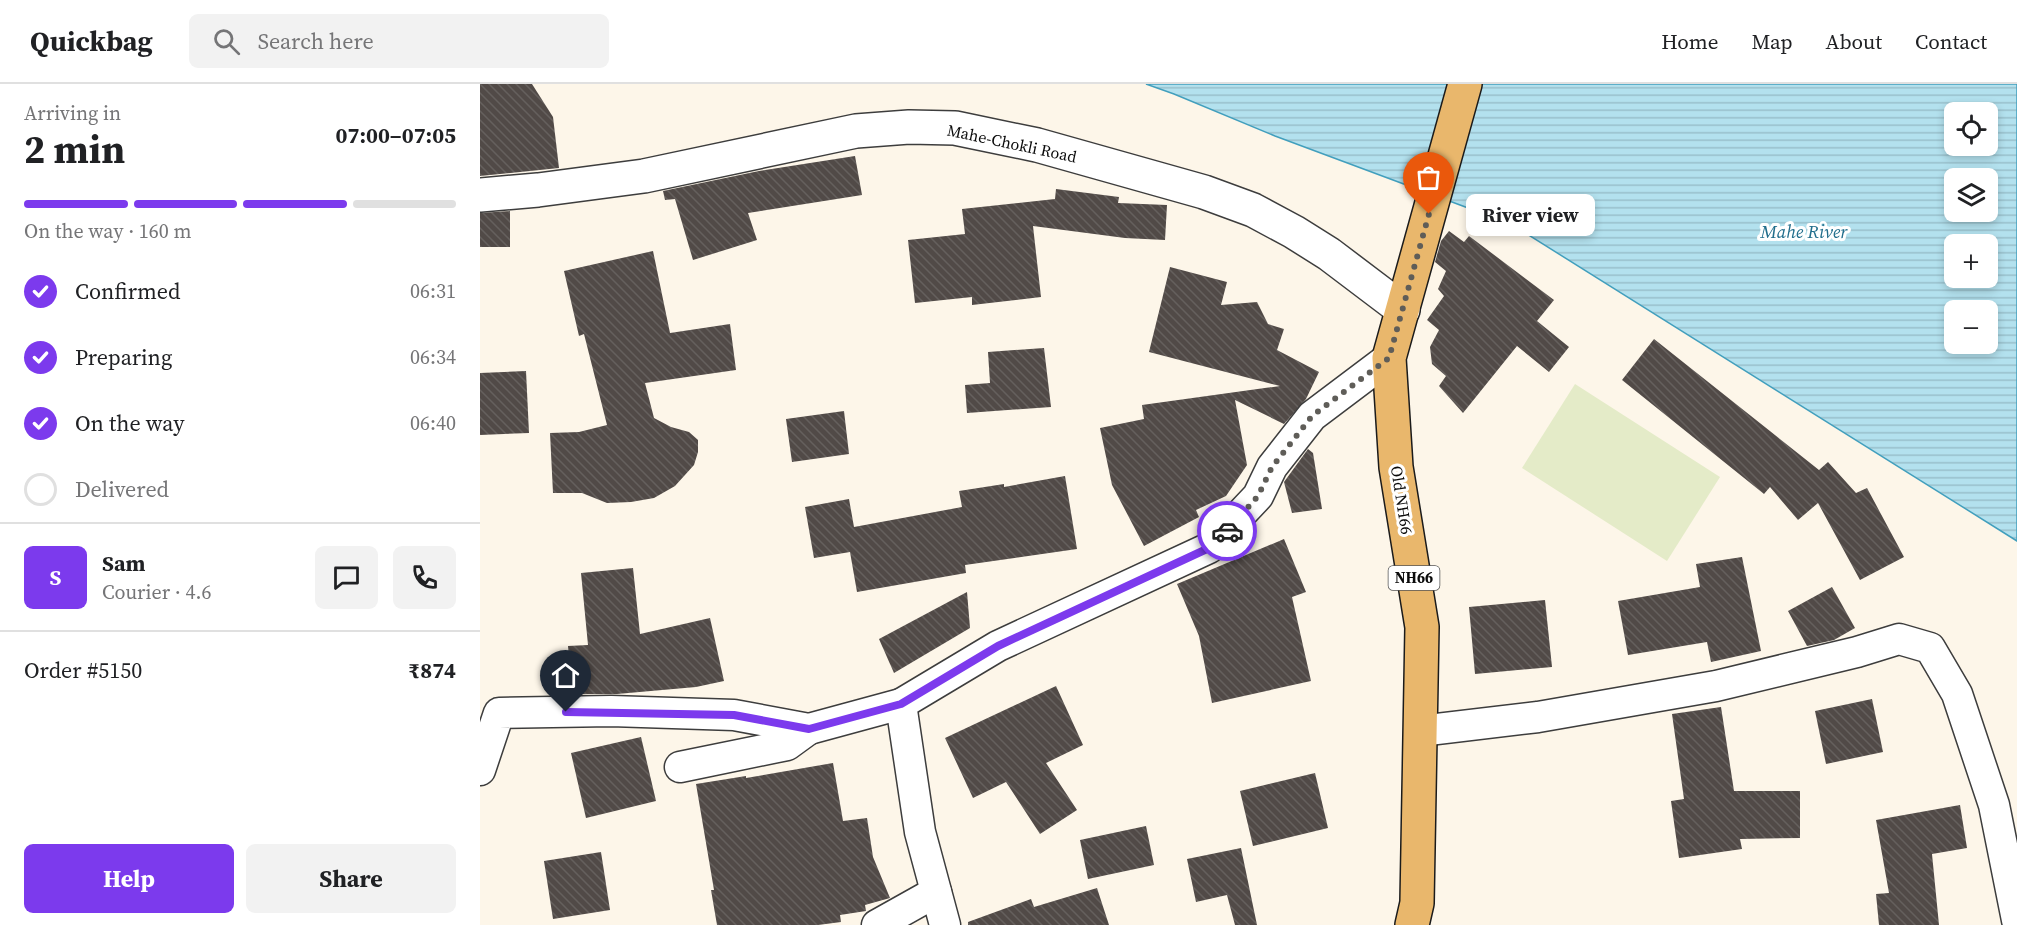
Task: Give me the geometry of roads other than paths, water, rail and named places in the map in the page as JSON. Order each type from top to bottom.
[{"type":"main road","name":"Old NH66","points":[[1412,925],[1417,903],[1422,627],[1396,467],[1389,358],[1465,84]]},
{"type":"street","name":"Mahe-Chokli Road","points":[[480,195],[644,176],[856,131],[909,127],[955,128],[1072,154],[1204,192],[1253,210],[1329,254],[1403,310]]},
{"type":"street","points":[[680,767],[787,745],[809,729],[901,704],[998,646],[1209,548],[1258,496],[1272,467],[1312,416],[1389,358]]},
{"type":"street","points":[[1420,731],[1538,717],[1716,686],[1857,652],[1899,639],[1930,648],[1957,694],[1994,805],[2017,921]]},
{"type":"street","points":[[901,704],[920,832],[945,925]]},
{"type":"street","points":[[480,770],[490,713],[611,711],[734,715],[809,729]]},
{"type":"street","points":[[877,925],[936,892]]},
{"type":"water","name":"Mahe River","points":[[1146,84],[2017,84],[2017,541],[1511,224],[1275,136]]},
{"type":"place","name":"River view","points":[[1429,214]]}]
